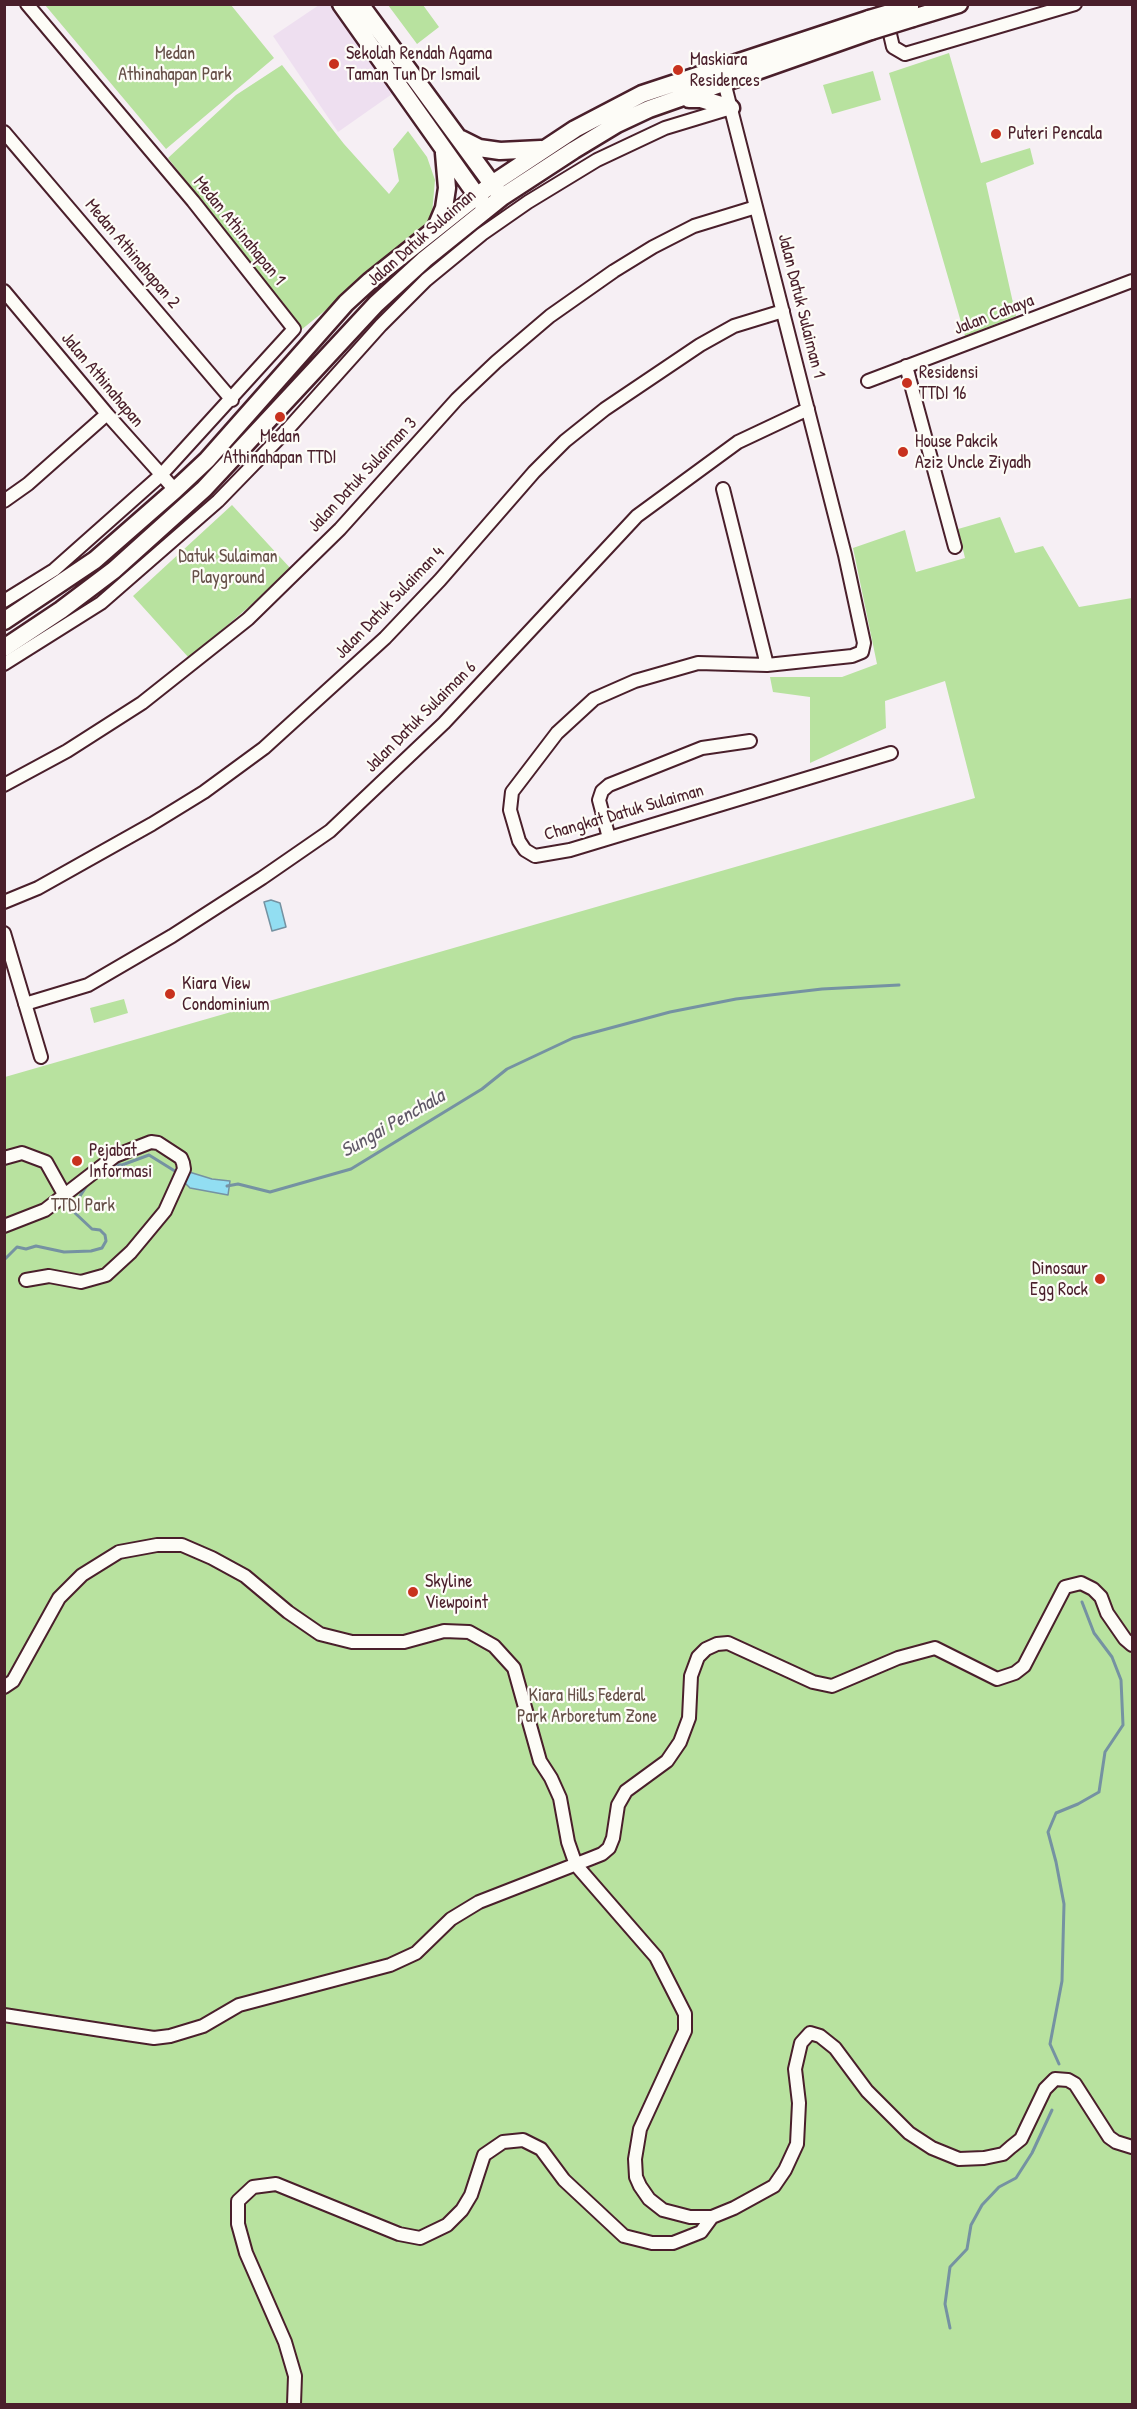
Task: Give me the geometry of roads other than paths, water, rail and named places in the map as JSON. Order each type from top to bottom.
[{"type":"main road","points":[[341,4],[481,202]]},
{"type":"main road","points":[[360,4],[497,190]]},
{"type":"main road","name":"Jalan Datuk Sulaiman","points":[[4,621],[95,560],[175,490],[207,460],[346,303],[436,228],[481,202],[545,148],[574,129],[642,94],[722,75],[913,10],[959,4]]},
{"type":"main road","name":"Jalan Datuk Sulaiman","points":[[497,190],[617,124],[680,99],[722,75]]},
{"type":"main road","points":[[680,99],[701,99],[731,108]]},
{"type":"main road","points":[[458,137],[479,148],[500,152],[545,148]]},
{"type":"main road","points":[[436,228],[444,208],[447,188],[443,148]]},
{"type":"main road","name":"Jalan Datuk Sulaiman","points":[[4,648],[61,610],[114,570],[204,489],[376,304],[481,202]]},
{"type":"main road","points":[[346,303],[362,295],[369,296],[376,304]]},
{"type":"main road","points":[[22,610],[19,624],[22,627],[29,627],[61,610]]},
{"type":"street","name":"Medan Athinahapan 1","points":[[27,4],[193,201],[294,329],[232,400],[161,475]]},
{"type":"street","points":[[883,4],[893,47],[905,54],[1032,10],[1075,4]]},
{"type":"street","name":"Jalan Datuk Sulaiman 1","points":[[722,75],[845,555]]},
{"type":"street","name":"Jalan Datuk Sulaiman","points":[[4,664],[101,603],[218,501],[287,430],[388,317],[426,280],[482,234],[528,202],[597,160],[665,128],[731,108]]},
{"type":"street","name":"Medan Athinahapan 2","points":[[4,132],[232,400]]},
{"type":"street","name":"Jalan Datuk Sulaiman 3","points":[[4,785],[66,751],[142,703],[248,619],[340,529],[457,399],[550,316],[653,247],[694,226],[756,207]]},
{"type":"street","name":"Jalan Cahaya","points":[[868,381],[1132,281]]},
{"type":"street","name":"Jalan Athinahapan","points":[[4,291],[107,414],[175,490]]},
{"type":"street","name":"Jalan Datuk Sulaiman 4","points":[[4,902],[38,888],[152,824],[204,792],[264,748],[393,630],[441,580],[534,472],[565,441],[605,409],[700,345],[734,326],[783,311]]},
{"type":"street","points":[[906,366],[955,547]]},
{"type":"street","name":"Jalan Datuk Sulaiman 6","points":[[25,1004],[88,985],[172,936],[330,831],[444,723],[637,516],[738,442],[808,409]]},
{"type":"street","points":[[4,501],[28,484],[107,414]]},
{"type":"street","points":[[192,442],[197,454],[207,460]]},
{"type":"street","points":[[4,602],[54,570],[161,475]]},
{"type":"street","points":[[723,489],[767,665]]},
{"type":"street","name":"Changkat Datuk Sulaiman","points":[[845,555],[864,643],[862,652],[852,656],[767,665],[698,663],[635,681],[594,699],[557,733],[512,792],[510,810],[519,841],[525,850],[535,856],[570,850],[891,753]]},
{"type":"street","points":[[609,838],[599,800],[602,791],[609,785],[702,748],[750,741]]},
{"type":"street","points":[[4,933],[41,1057]]},
{"type":"street","points":[[4,1226],[45,1210],[115,1156],[151,1142],[158,1143],[181,1158],[182,1173],[165,1211],[131,1252],[106,1275],[81,1282],[49,1276],[26,1280]]},
{"type":"street","points":[[4,1158],[22,1153],[46,1162],[65,1196]]},
{"type":"street","points":[[4,1688],[13,1681],[59,1598],[82,1575],[119,1552],[158,1545],[182,1545],[212,1558],[244,1576],[288,1612],[320,1634],[352,1642],[404,1642],[444,1631],[469,1632],[494,1646],[514,1668],[540,1761],[560,1798],[568,1842],[576,1865],[656,1958],[685,2014],[685,2031],[640,2129],[635,2159],[636,2176],[640,2186],[663,2210],[690,2217],[712,2217],[774,2186],[785,2170],[797,2144],[799,2103],[795,2069],[801,2043],[810,2033],[820,2036],[835,2048],[867,2091],[909,2133],[932,2148],[959,2159],[984,2158],[1002,2154],[1021,2139],[1045,2089],[1055,2079],[1068,2080],[1075,2084],[1108,2137],[1132,2147]]},
{"type":"street","points":[[4,2015],[154,2038],[170,2036],[203,2026],[239,2005],[390,1965],[416,1953],[451,1919],[479,1902],[576,1865],[602,1854],[609,1848],[613,1838],[618,1805],[626,1791],[667,1761],[680,1742],[689,1718],[691,1676],[698,1657],[706,1649],[717,1644],[728,1643],[813,1682],[832,1686],[898,1658],[935,1648],[997,1679],[1015,1673],[1024,1666],[1065,1587],[1081,1583],[1093,1589],[1101,1597],[1107,1613],[1125,1639],[1132,1645]]},
{"type":"street","points":[[294,2404],[295,2376],[285,2342],[246,2253],[238,2224],[238,2201],[254,2187],[276,2184],[399,2234],[420,2238],[447,2225],[462,2210],[471,2195],[484,2155],[502,2142],[523,2140],[541,2149],[564,2180],[624,2236],[652,2243],[673,2242],[700,2232],[712,2217]]},
{"type":"water","points":[[271,900],[280,903],[286,927],[272,931],[264,902]]},
{"type":"water","points":[[186,1171],[212,1179],[230,1181],[228,1195],[190,1188],[182,1180]]},
{"type":"waterway","name":"Sungai Penchala","points":[[227,1186],[238,1184],[270,1192],[351,1169],[482,1089],[507,1069],[573,1038],[670,1012],[736,999],[822,989],[899,985]]},
{"type":"waterway","name":"Sungai Penchala","points":[[111,1164],[122,1165],[149,1155],[178,1173]]},
{"type":"waterway","name":"Sungai Penchala","points":[[4,1260],[17,1247],[26,1249],[36,1246],[64,1252],[91,1251],[102,1248],[106,1241],[105,1235],[100,1230],[92,1229],[75,1213],[76,1202],[88,1184]]},
{"type":"waterway","points":[[1059,2064],[1050,2044],[1062,1981],[1064,1904],[1048,1832],[1056,1813],[1099,1792],[1105,1752],[1123,1725],[1121,1680],[1112,1657],[1094,1633],[1082,1602]]},
{"type":"waterway","points":[[950,2328],[945,2304],[950,2267],[967,2249],[971,2225],[982,2205],[999,2187],[1016,2178],[1032,2153],[1052,2110]]},
{"type":"place","name":"Sekolah Rendah Agama Taman Tun Dr Ismail","points":[[334,64]]},
{"type":"place","name":"Maskiara Residences","points":[[678,70]]},
{"type":"place","name":"Puteri Pencala","points":[[996,134]]},
{"type":"place","name":"Residensi TTDI 16","points":[[907,383]]},
{"type":"place","name":"Medan Athinahapan TTDI","points":[[280,417]]},
{"type":"place","name":"House Pakcik Aziz Uncle Ziyadh","points":[[903,452]]},
{"type":"place","name":"Kiara View Condominium","points":[[170,994]]},
{"type":"place","name":"Pejabat Informasi","points":[[77,1161]]},
{"type":"place","name":"Dinosaur Egg Rock","points":[[1100,1279]]},
{"type":"place","name":"Skyline Viewpoint","points":[[413,1592]]},
{"type":"park label","name":"Medan Athinahapan Park","points":[[175,64]]},
{"type":"park label","name":"Datuk Sulaiman Playground","points":[[228,567]]},
{"type":"park label","name":"TTDI Park","points":[[83,1206]]},
{"type":"park label","name":"Kiara Hills Federal Park Arboretum Zone","points":[[587,1706]]}]
